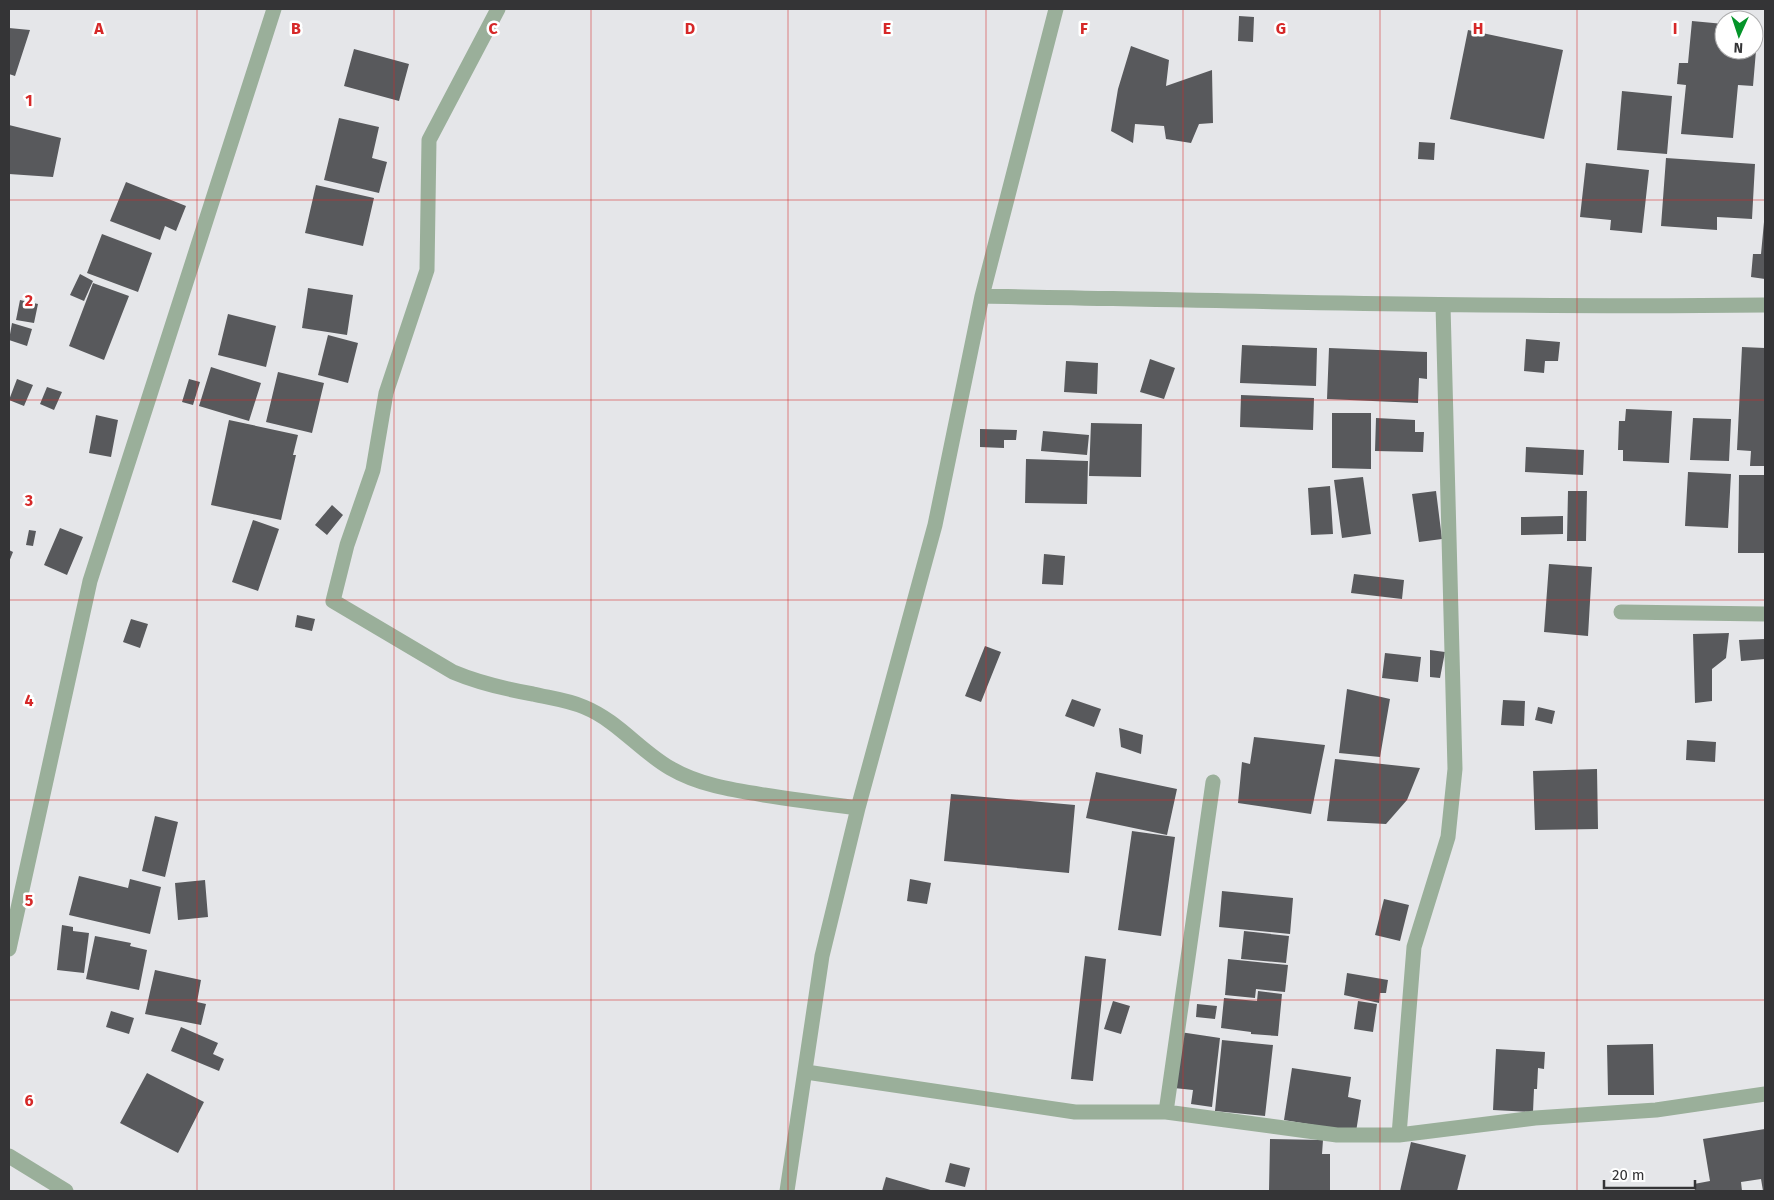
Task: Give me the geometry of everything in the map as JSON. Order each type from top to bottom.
[{"type":"street","points":[[9,949],[90,582],[274,9]]},
{"type":"street","points":[[498,9],[429,140],[427,270],[386,393],[373,470],[347,545],[332,601],[453,672],[498,687],[565,701],[596,712],[616,725],[645,751],[692,779],[724,788],[858,808]]},
{"type":"street","points":[[788,1191],[822,956],[858,808],[935,525],[982,296],[1056,9]]},
{"type":"street","points":[[982,296],[1443,305],[1635,307],[1765,305]]},
{"type":"street","points":[[1399,1135],[1414,947],[1448,837],[1455,769],[1443,305]]},
{"type":"street","points":[[1621,612],[1765,614]]},
{"type":"street","points":[[1166,1112],[1212,782]]},
{"type":"street","points":[[806,1072],[1075,1112],[1166,1112],[1337,1135],[1399,1135],[1535,1118],[1656,1110],[1765,1094]]},
{"type":"street","points":[[9,1156],[66,1191]]},
{"type":"building","points":[[1239,16],[1254,17],[1253,42],[1238,41]]},
{"type":"building","points":[[1692,21],[1714,23],[1714,60],[1755,60],[1753,86],[1738,85],[1733,138],[1681,134],[1686,85],[1677,84],[1679,63],[1688,63]]},
{"type":"building","points":[[9,28],[30,30],[15,76],[9,74]]},
{"type":"building","points":[[1468,30],[1563,50],[1544,139],[1450,119]]},
{"type":"building","points":[[1131,46],[1169,60],[1166,86],[1212,70],[1213,123],[1199,124],[1191,143],[1166,139],[1164,126],[1135,124],[1133,143],[1111,131],[1118,89]]},
{"type":"building","points":[[354,49],[409,64],[399,101],[344,86]]},
{"type":"building","points":[[1622,91],[1672,96],[1667,154],[1617,150]]},
{"type":"building","points":[[339,118],[379,127],[372,158],[387,162],[379,193],[324,180]]},
{"type":"building","points":[[9,125],[61,138],[53,177],[9,174]]},
{"type":"building","points":[[1419,142],[1435,143],[1434,160],[1418,159]]},
{"type":"building","points":[[1666,158],[1755,164],[1752,219],[1717,217],[1717,230],[1661,226]]},
{"type":"building","points":[[1586,163],[1649,170],[1642,233],[1610,230],[1611,220],[1580,217]]},
{"type":"building","points":[[126,182],[186,206],[176,231],[165,226],[160,240],[110,221]]},
{"type":"building","points":[[316,185],[374,198],[363,246],[305,233]]},
{"type":"building","points":[[1764,222],[1765,279],[1751,277],[1753,254],[1761,254]]},
{"type":"building","points":[[102,234],[152,253],[138,292],[87,273]]},
{"type":"building","points":[[80,274],[93,281],[84,301],[70,295]]},
{"type":"building","points":[[93,283],[129,296],[104,360],[69,346]]},
{"type":"building","points":[[308,288],[353,295],[347,335],[302,328]]},
{"type":"building","points":[[20,300],[38,304],[34,323],[16,320]]},
{"type":"building","points":[[228,314],[276,326],[266,367],[218,355]]},
{"type":"building","points":[[12,323],[32,329],[27,346],[9,340]]},
{"type":"building","points":[[328,335],[358,343],[348,383],[318,375]]},
{"type":"building","points":[[1526,339],[1560,342],[1558,361],[1545,361],[1544,373],[1524,371]]},
{"type":"building","points":[[1242,345],[1317,348],[1316,386],[1240,383]]},
{"type":"building","points":[[1742,347],[1765,348],[1765,466],[1750,466],[1751,451],[1737,450]]},
{"type":"building","points":[[1329,348],[1427,352],[1427,379],[1419,378],[1418,403],[1327,399]]},
{"type":"building","points":[[1150,359],[1175,368],[1164,399],[1140,392]]},
{"type":"building","points":[[1066,361],[1098,363],[1097,394],[1064,392]]},
{"type":"building","points":[[211,367],[261,383],[249,421],[199,406]]},
{"type":"building","points":[[278,372],[324,383],[312,433],[266,422]]},
{"type":"building","points":[[17,379],[33,385],[24,406],[9,400]]},
{"type":"building","points":[[189,379],[200,382],[193,405],[182,402]]},
{"type":"building","points":[[47,387],[62,392],[54,410],[40,404]]},
{"type":"building","points":[[1241,395],[1314,398],[1313,430],[1240,427]]},
{"type":"building","points":[[1626,409],[1672,411],[1669,463],[1623,461],[1623,450],[1618,450],[1619,421],[1625,421]]},
{"type":"building","points":[[1332,413],[1371,413],[1371,469],[1332,468]]},
{"type":"building","points":[[96,415],[118,420],[111,457],[89,453]]},
{"type":"building","points":[[1376,418],[1415,420],[1415,432],[1424,432],[1423,452],[1375,451]]},
{"type":"building","points":[[1693,418],[1731,419],[1729,461],[1690,460]]},
{"type":"building","points":[[229,420],[298,435],[293,455],[296,455],[281,520],[211,505]]},
{"type":"building","points":[[1091,423],[1142,424],[1141,477],[1089,476]]},
{"type":"building","points":[[980,429],[1017,430],[1016,440],[1004,440],[1004,448],[980,447]]},
{"type":"building","points":[[1043,431],[1089,435],[1087,455],[1041,451]]},
{"type":"building","points":[[1526,447],[1584,450],[1583,475],[1525,472]]},
{"type":"building","points":[[1026,459],[1088,461],[1087,504],[1025,503]]},
{"type":"building","points":[[1688,472],[1731,474],[1728,528],[1685,526]]},
{"type":"building","points":[[1739,475],[1765,475],[1765,553],[1738,553]]},
{"type":"building","points":[[1363,477],[1371,534],[1342,538],[1334,480]]},
{"type":"building","points":[[1330,486],[1333,534],[1311,535],[1308,488]]},
{"type":"building","points":[[1436,491],[1442,539],[1419,542],[1412,494]]},
{"type":"building","points":[[1568,491],[1587,491],[1586,541],[1567,541]]},
{"type":"building","points":[[332,505],[343,515],[327,535],[315,525]]},
{"type":"building","points":[[1563,516],[1563,534],[1521,535],[1521,517]]},
{"type":"building","points":[[253,520],[279,529],[258,591],[232,582]]},
{"type":"building","points":[[60,528],[83,537],[67,575],[44,565]]},
{"type":"building","points":[[29,530],[36,531],[33,546],[26,545]]},
{"type":"building","points":[[9,550],[13,552],[9,562]]},
{"type":"building","points":[[1044,554],[1065,556],[1063,585],[1042,584]]},
{"type":"building","points":[[1549,564],[1592,567],[1588,636],[1544,632]]},
{"type":"building","points":[[1354,574],[1404,580],[1402,599],[1351,593]]},
{"type":"building","points":[[297,615],[315,619],[312,631],[295,627]]},
{"type":"building","points":[[131,619],[148,624],[140,648],[123,642]]},
{"type":"building","points":[[1729,633],[1726,658],[1712,669],[1712,701],[1695,703],[1693,634]]},
{"type":"building","points":[[1765,639],[1765,659],[1741,661],[1739,640]]},
{"type":"building","points":[[985,646],[1001,652],[981,702],[965,696]]},
{"type":"building","points":[[1430,650],[1445,652],[1440,678],[1430,677]]},
{"type":"building","points":[[1385,653],[1421,657],[1418,682],[1382,678]]},
{"type":"building","points":[[1347,689],[1390,699],[1380,757],[1339,753]]},
{"type":"building","points":[[1072,699],[1101,709],[1094,727],[1065,716]]},
{"type":"building","points":[[1503,700],[1525,701],[1524,726],[1501,725]]},
{"type":"building","points":[[1538,707],[1555,711],[1552,724],[1535,720]]},
{"type":"building","points":[[1119,728],[1143,735],[1141,754],[1121,747]]},
{"type":"building","points":[[1254,737],[1325,745],[1311,814],[1238,803],[1242,762],[1250,764]]},
{"type":"building","points":[[1687,740],[1716,742],[1715,762],[1686,760]]},
{"type":"building","points":[[1335,759],[1420,768],[1407,800],[1386,824],[1327,821]]},
{"type":"building","points":[[1597,769],[1598,829],[1535,830],[1533,771]]},
{"type":"building","points":[[1096,772],[1177,789],[1167,835],[1086,818]]},
{"type":"building","points":[[951,794],[1075,805],[1069,873],[944,861]]},
{"type":"building","points":[[155,816],[178,822],[165,877],[142,871]]},
{"type":"building","points":[[1132,831],[1175,837],[1161,936],[1118,930]]},
{"type":"building","points":[[79,876],[128,888],[130,879],[161,887],[150,934],[69,915]]},
{"type":"building","points":[[910,879],[931,883],[927,904],[907,901]]},
{"type":"building","points":[[205,880],[208,917],[178,920],[175,883]]},
{"type":"building","points":[[1222,891],[1293,898],[1290,934],[1219,927]]},
{"type":"building","points":[[1384,899],[1409,905],[1400,941],[1375,935]]},
{"type":"building","points":[[62,925],[73,927],[73,931],[89,933],[84,973],[57,970]]},
{"type":"building","points":[[1244,931],[1289,936],[1286,963],[1241,959]]},
{"type":"building","points":[[95,936],[131,943],[130,946],[147,950],[139,990],[86,979]]},
{"type":"building","points":[[1085,956],[1106,959],[1093,1081],[1071,1079]]},
{"type":"building","points":[[1228,959],[1288,965],[1285,992],[1256,989],[1255,998],[1225,995]]},
{"type":"building","points":[[155,970],[201,980],[197,1002],[206,1004],[201,1025],[145,1014]]},
{"type":"building","points":[[1347,973],[1388,980],[1386,993],[1380,993],[1379,1003],[1344,995]]},
{"type":"building","points":[[1258,991],[1282,994],[1278,1036],[1251,1034],[1251,1032],[1221,1028],[1224,998],[1257,1001]]},
{"type":"building","points":[[1113,1001],[1130,1006],[1121,1034],[1104,1029]]},
{"type":"building","points":[[1358,1001],[1377,1004],[1373,1032],[1354,1029]]},
{"type":"building","points":[[1197,1004],[1217,1006],[1215,1019],[1196,1017]]},
{"type":"building","points":[[111,1011],[134,1018],[129,1034],[106,1027]]},
{"type":"building","points":[[181,1027],[218,1043],[213,1054],[224,1059],[219,1071],[171,1051]]},
{"type":"building","points":[[1180,1032],[1220,1038],[1212,1107],[1191,1104],[1193,1090],[1174,1088]]},
{"type":"building","points":[[1222,1040],[1273,1045],[1265,1116],[1215,1111]]},
{"type":"building","points":[[1653,1044],[1654,1095],[1608,1095],[1607,1045]]},
{"type":"building","points":[[1496,1049],[1545,1052],[1544,1069],[1538,1068],[1537,1089],[1534,1089],[1533,1112],[1493,1110]]},
{"type":"building","points":[[1292,1068],[1351,1077],[1348,1097],[1361,1100],[1356,1132],[1284,1120]]},
{"type":"building","points":[[147,1073],[204,1102],[178,1153],[120,1123]]},
{"type":"building","points":[[1765,1129],[1765,1191],[1763,1191],[1761,1179],[1741,1182],[1742,1191],[1695,1191],[1694,1184],[1710,1181],[1703,1139]]},
{"type":"building","points":[[1270,1139],[1323,1140],[1322,1154],[1330,1154],[1330,1191],[1269,1191]]},
{"type":"building","points":[[1411,1142],[1466,1155],[1457,1191],[1400,1191]]},
{"type":"building","points":[[950,1163],[970,1168],[965,1187],[945,1182]]},
{"type":"building","points":[[886,1177],[934,1191],[882,1191]]}]
